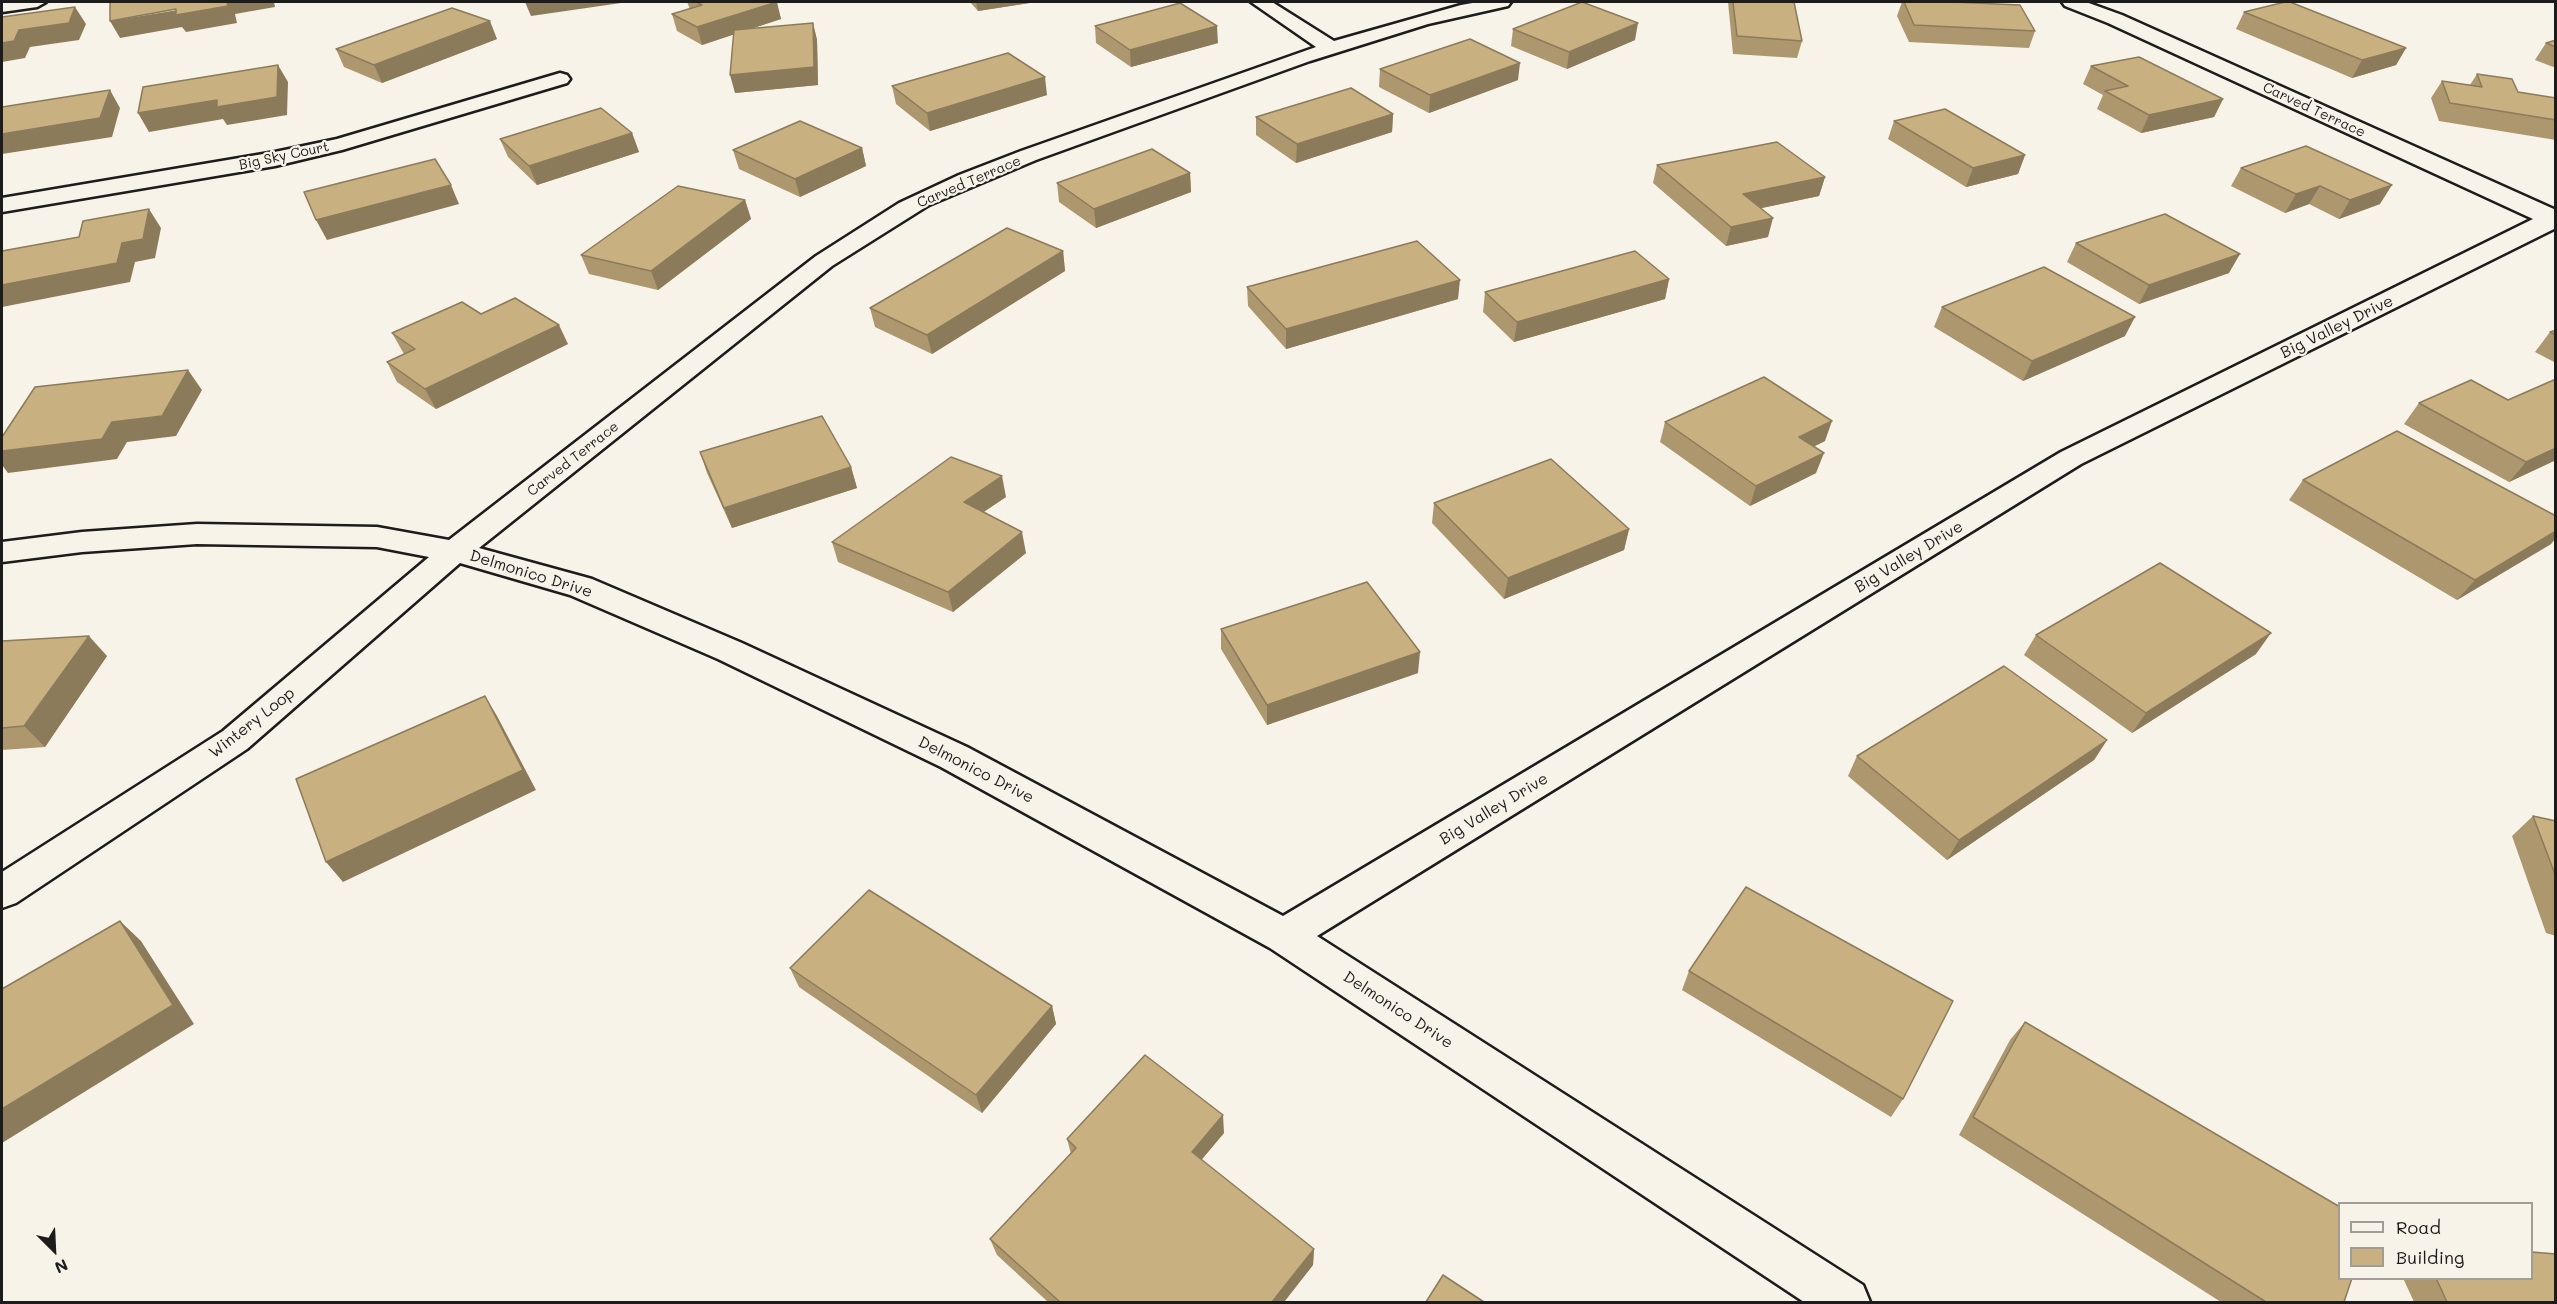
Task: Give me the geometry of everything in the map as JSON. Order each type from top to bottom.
[{"type":"street","points":[[2,7],[37,2]]},
{"type":"street","points":[[1260,2],[1330,47]]},
{"type":"street","name":"Carved Terrace","points":[[455,551],[824,261],[880,224],[935,194],[1005,165],[1330,47],[1449,11],[1502,2]]},
{"type":"street","name":"Carved Terrace","points":[[2071,2],[2115,19],[2554,219]]},
{"type":"street","name":"Big Sky Court","points":[[2,205],[208,171],[320,149],[560,79]]},
{"type":"street","name":"Big Valley Drive","points":[[1284,936],[2071,458],[2554,219]]},
{"type":"street","name":"Delmonico Drive","points":[[2,552],[81,542],[197,534],[377,537],[455,551],[581,587],[730,651],[954,757],[1284,936],[1846,1302]]},
{"type":"street","name":"Wintery Loop","points":[[2,892],[235,740],[455,551]]},
{"type":"building","points":[[110,2],[227,2],[228,6],[176,15],[176,9],[110,21]]},
{"type":"building","points":[[696,2],[777,2],[697,27],[672,14],[702,5]]},
{"type":"building","points":[[1582,2],[1638,23],[1569,52],[1513,29]]},
{"type":"building","points":[[1733,2],[1794,2],[1802,41],[1737,36]]},
{"type":"building","points":[[1904,2],[2020,5],[2035,31],[1914,25]]},
{"type":"building","points":[[2285,2],[2406,48],[2362,60],[2244,12]]},
{"type":"building","points":[[1180,3],[1217,26],[1130,50],[1095,26]]},
{"type":"building","points":[[75,7],[69,23],[19,30],[14,41],[2,43],[2,17]]},
{"type":"building","points":[[452,8],[490,21],[374,65],[336,49]]},
{"type":"building","points":[[813,23],[814,67],[730,75],[734,30]]},
{"type":"building","points":[[1470,39],[1520,63],[1430,95],[1380,69]]},
{"type":"building","points":[[2556,40],[2556,47],[2546,43]]},
{"type":"building","points":[[1008,53],[1045,77],[927,113],[892,86]]},
{"type":"building","points":[[2139,57],[2223,99],[2149,115],[2105,91],[2128,86],[2091,66]]},
{"type":"building","points":[[278,65],[277,97],[217,107],[217,100],[138,113],[143,87]]},
{"type":"building","points":[[2477,74],[2512,79],[2518,92],[2556,98],[2556,120],[2450,103],[2442,81],[2482,87]]},
{"type":"building","points":[[1351,88],[1393,114],[1297,144],[1256,117]]},
{"type":"building","points":[[110,90],[100,118],[2,134],[2,107]]},
{"type":"building","points":[[601,108],[632,133],[529,166],[500,139]]},
{"type":"building","points":[[1945,109],[2025,155],[1973,168],[1894,121]]},
{"type":"building","points":[[800,121],[862,148],[795,179],[733,150]]},
{"type":"building","points":[[1777,142],[1825,177],[1743,194],[1773,218],[1731,227],[1657,165]]},
{"type":"building","points":[[2306,146],[2392,185],[2350,200],[2320,186],[2296,194],[2241,168]]},
{"type":"building","points":[[1152,149],[1190,173],[1094,209],[1057,183]]},
{"type":"building","points":[[435,159],[451,185],[316,220],[304,192]]},
{"type":"building","points":[[678,186],[745,200],[651,271],[581,255]]},
{"type":"building","points":[[149,209],[143,239],[122,243],[117,263],[2,285],[2,251],[79,237],[83,221]]},
{"type":"building","points":[[2165,214],[2240,254],[2149,285],[2076,243]]},
{"type":"building","points":[[1007,228],[1063,251],[927,335],[870,308]]},
{"type":"building","points":[[1417,241],[1460,280],[1286,329],[1247,287]]},
{"type":"building","points":[[1635,251],[1669,279],[1517,322],[1485,292]]},
{"type":"building","points":[[2044,267],[2135,317],[2032,361],[1942,307]]},
{"type":"building","points":[[515,298],[559,325],[425,389],[387,362],[415,349],[392,333],[462,302],[481,314]]},
{"type":"building","points":[[188,370],[162,416],[112,422],[102,439],[2,451],[2,437],[35,387]]},
{"type":"building","points":[[1764,377],[1832,421],[1799,437],[1824,453],[1756,486],[1665,422]]},
{"type":"building","points":[[2556,379],[2556,448],[2526,462],[2419,403],[2471,380],[2508,400]]},
{"type":"building","points":[[822,416],[851,467],[724,508],[700,452]]},
{"type":"building","points":[[2397,431],[2556,516],[2556,531],[2475,580],[2303,480]]},
{"type":"building","points":[[951,457],[1002,476],[964,502],[1022,532],[948,592],[832,542]]},
{"type":"building","points":[[1551,459],[1629,529],[1508,578],[1434,503]]},
{"type":"building","points":[[2160,563],[2271,633],[2146,713],[2036,635]]},
{"type":"building","points":[[1367,582],[1420,652],[1267,705],[1221,629]]},
{"type":"building","points":[[89,636],[24,726],[2,728],[2,641]]},
{"type":"building","points":[[2004,666],[2107,740],[1959,840],[1857,756]]},
{"type":"building","points":[[485,696],[523,770],[326,862],[296,779]]},
{"type":"building","points":[[2533,816],[2556,821],[2556,877]]},
{"type":"building","points":[[1746,887],[1953,1001],[1903,1099],[1689,971]]},
{"type":"building","points":[[869,890],[1052,1006],[976,1095],[790,968]]},
{"type":"building","points":[[120,921],[173,1005],[2,1109],[2,989]]},
{"type":"building","points":[[2025,1022],[2338,1206],[2338,1280],[2351,1280],[2344,1302],[2266,1302],[1973,1117]]},
{"type":"building","points":[[1145,1055],[1223,1115],[1192,1152],[1314,1249],[1272,1302],[1060,1302],[990,1239],[1076,1148],[1067,1139]]},
{"type":"building","points":[[2533,1252],[2556,1254],[2556,1302],[2447,1302],[2437,1280],[2533,1280]]},
{"type":"building","points":[[1443,1275],[1484,1302],[1426,1302]]}]
